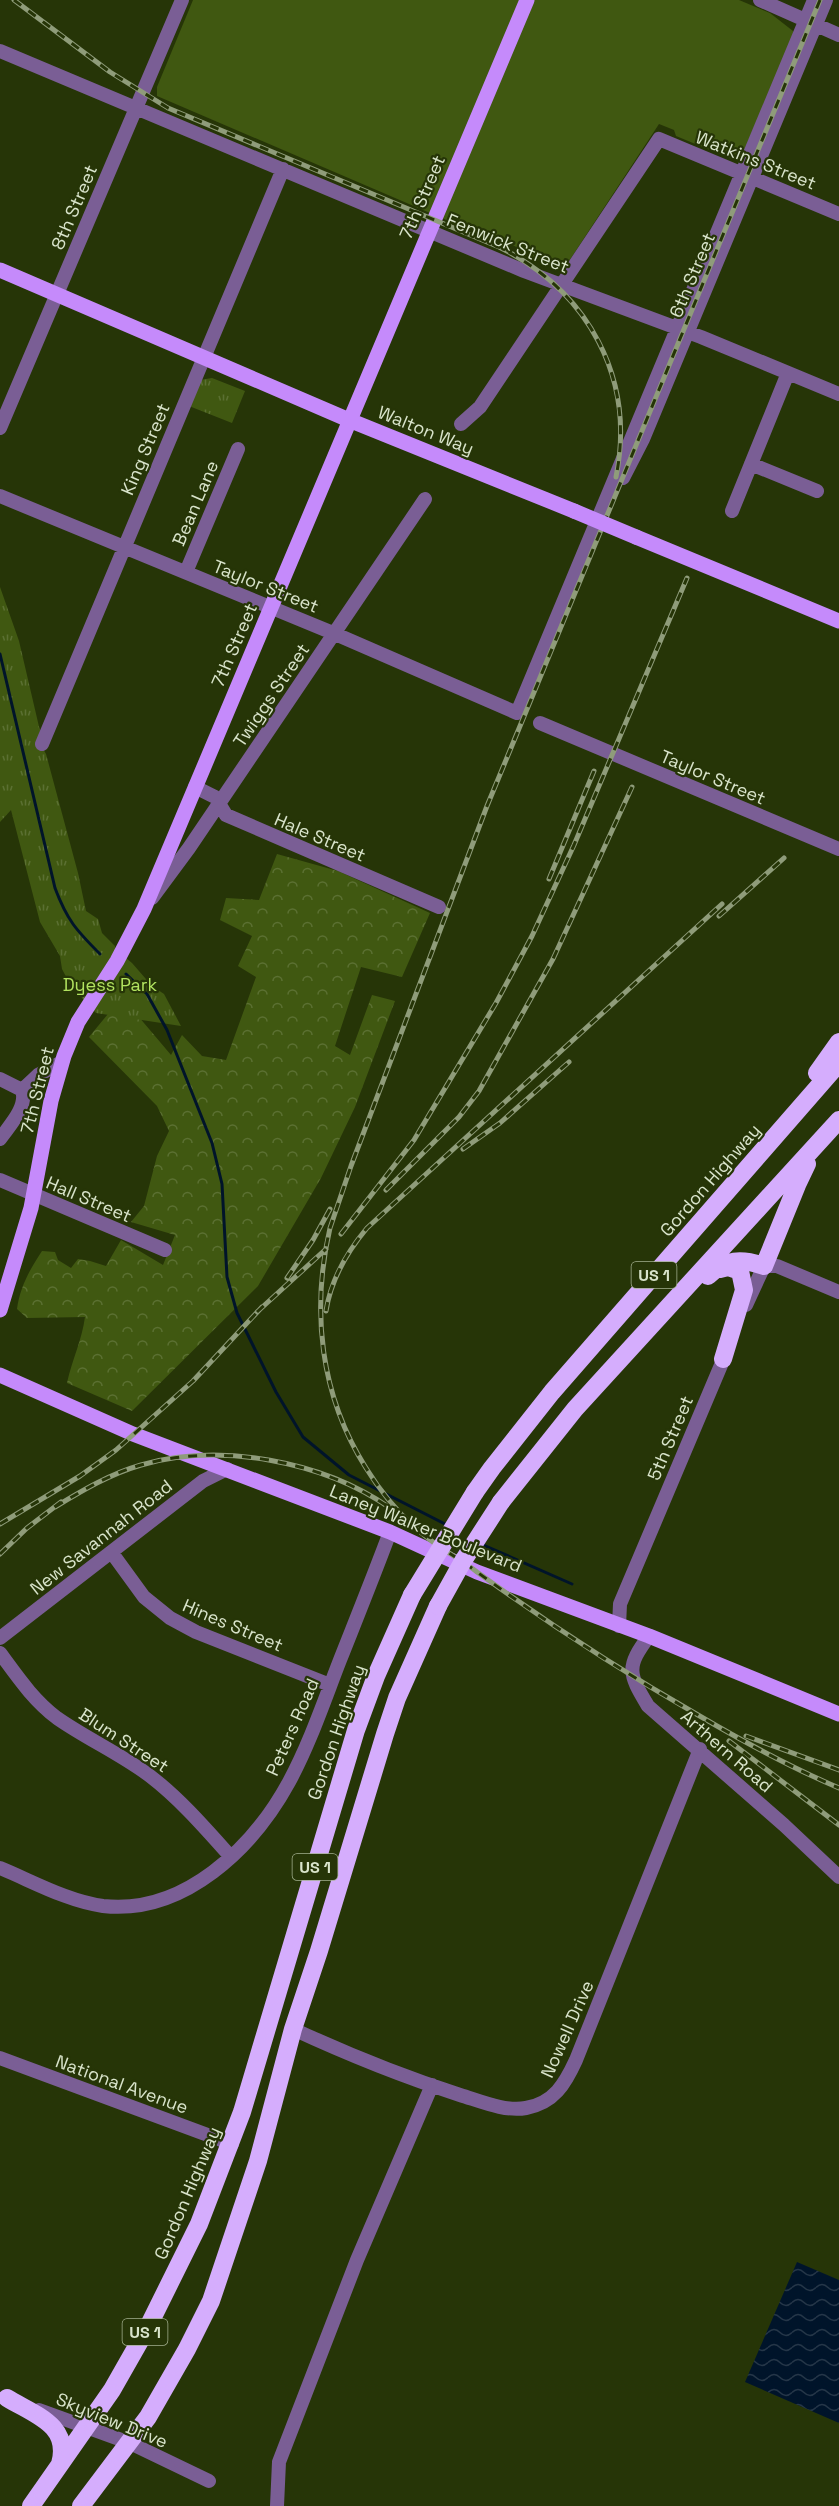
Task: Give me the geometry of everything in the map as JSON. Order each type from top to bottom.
[{"type":"highway","points":[[763,1150],[839,1042]]},
{"type":"highway","name":"Gordon Highway","points":[[31,2506],[87,2429],[131,2357],[184,2256],[232,2144],[356,1730],[376,1676],[412,1595],[475,1492],[552,1392],[839,1063]]},
{"type":"highway","name":"US 1","points":[[81,2506],[130,2444],[167,2385],[211,2301],[258,2161],[293,2030],[320,1951],[394,1707],[438,1606],[463,1561],[527,1467],[575,1409],[839,1120]]},
{"type":"highway","points":[[777,1187],[807,1164],[839,1133]]},
{"type":"highway","points":[[527,1467],[587,1408],[715,1269],[732,1260],[764,1266],[796,1185],[816,1146]]},
{"type":"highway","points":[[715,1269],[729,1267],[736,1269],[740,1271],[744,1281],[744,1290],[723,1359]]},
{"type":"highway","points":[[4,2397],[47,2422],[56,2431],[63,2445],[58,2469]]},
{"type":"main road","name":"7th Street","points":[[0,1310],[33,1194],[51,1101],[62,1062],[78,1022],[109,974],[144,909],[527,0]]},
{"type":"main road","name":"Walton Way","points":[[0,270],[349,420],[839,621]]},
{"type":"main road","name":"Laney Walker Boulevard","points":[[0,1375],[133,1434],[390,1532],[477,1572],[649,1636],[839,1714]]},
{"type":"street","name":"8th Street","points":[[0,428],[182,0]]},
{"type":"street","points":[[760,0],[839,35]]},
{"type":"street","name":"6th Street","points":[[810,23],[814,0]]},
{"type":"street","name":"6th Street","points":[[517,713],[581,560],[643,440],[682,330],[746,176],[810,23],[826,0]]},
{"type":"street","name":"Fenwick Street","points":[[0,51],[563,285],[682,330],[839,394]]},
{"type":"street","name":"Watkins Street","points":[[563,285],[659,140],[839,214]]},
{"type":"street","name":"King Street","points":[[42,744],[283,169]]},
{"type":"street","points":[[461,424],[480,407],[563,285]]},
{"type":"street","points":[[732,511],[788,373]]},
{"type":"street","name":"Bean Lane","points":[[186,572],[238,449]]},
{"type":"street","points":[[752,464],[817,491]]},
{"type":"street","name":"Taylor Street","points":[[0,496],[333,633],[517,713]]},
{"type":"street","name":"Twiggs Street","points":[[144,909],[219,804],[425,499]]},
{"type":"street","name":"Taylor Street","points":[[540,723],[839,849]]},
{"type":"street","name":"Hale Street","points":[[195,787],[215,797],[226,815],[439,907]]},
{"type":"street","points":[[22,1090],[38,1075],[62,1062]]},
{"type":"street","points":[[0,1079],[22,1090],[24,1096],[21,1107],[0,1139]]},
{"type":"street","name":"Hall Street","points":[[0,1180],[165,1250]]},
{"type":"street","points":[[764,1266],[777,1266],[839,1292]]},
{"type":"street","name":"5th Street","points":[[619,1626],[620,1604],[764,1266]]},
{"type":"street","name":"New Savannah Road","points":[[0,1638],[202,1481],[227,1469]]},
{"type":"street","name":"Peters Road","points":[[0,1868],[82,1901],[103,1906],[125,1906],[150,1903],[186,1891],[231,1857],[282,1793],[306,1748],[390,1532]]},
{"type":"street","name":"Hines Street","points":[[112,1553],[144,1598],[170,1618],[196,1632],[330,1685]]},
{"type":"street","name":"Arthern Road","points":[[649,1636],[633,1658],[632,1666],[637,1688],[648,1706],[700,1749],[839,1877]]},
{"type":"street","name":"Blum Street","points":[[0,1653],[30,1693],[44,1707],[58,1719],[150,1776],[185,1806],[231,1857]]},
{"type":"street","name":"Nowell Drive","points":[[293,2030],[369,2064],[485,2103],[515,2109],[539,2105],[563,2088],[576,2060],[700,1749]]},
{"type":"street","name":"National Avenue","points":[[0,2058],[232,2144]]},
{"type":"street","points":[[277,2506],[279,2462],[357,2260],[432,2085]]},
{"type":"street","name":"Skyview Drive","points":[[4,2397],[130,2444],[209,2481]]},
{"type":"green space","points":[[193,0],[739,0],[770,13],[793,31],[794,35],[739,162],[676,136],[674,130],[659,124],[567,264],[559,269],[511,244],[453,219],[451,222],[157,96],[157,87]]},
{"type":"green space","points":[[212,378],[245,391],[232,423],[189,406],[200,380]]},
{"type":"green space","name":"Dyess Park","points":[[0,587],[19,641],[40,731],[38,740],[46,754],[86,911],[98,919],[102,933],[115,946],[115,949],[132,963],[152,986],[164,994],[181,1026],[96,1013],[71,986],[62,969],[60,956],[40,922],[11,810],[0,822]]},
{"type":"green space","points":[[277,854],[338,871],[430,913],[402,977],[361,967],[335,1046],[350,1055],[372,995],[395,1001],[355,1107],[321,1178],[258,1286],[132,1411],[67,1383],[85,1317],[27,1318],[17,1309],[20,1293],[42,1251],[55,1252],[58,1260],[71,1268],[78,1259],[106,1266],[121,1240],[163,1265],[175,1235],[131,1222],[144,1206],[157,1156],[169,1131],[157,1106],[89,1037],[122,997],[171,1055],[182,1035],[202,1056],[226,1060],[256,977],[238,966],[252,936],[220,920],[226,898],[259,900]]},
{"type":"water","points":[[797,2262],[839,2280],[839,2423],[745,2382]]},
{"type":"waterway","points":[[0,654],[55,888],[73,924],[100,954]]},
{"type":"waterway","points":[[126,974],[147,994],[167,1030],[212,1143],[222,1184],[227,1277],[237,1313],[276,1392],[303,1437],[349,1475],[449,1526]]},
{"type":"waterway","points":[[481,1544],[572,1584]]},
{"type":"railway","points":[[14,0],[110,72],[168,108],[499,247],[530,265],[558,288],[580,313],[598,341],[611,372],[619,405],[620,440],[616,477]]},
{"type":"railway","points":[[820,0],[487,806],[351,1166],[330,1228],[324,1259],[321,1321],[329,1382],[350,1440],[379,1487],[411,1524],[531,1610],[641,1681],[750,1744],[839,1788]]},
{"type":"railway","points":[[341,1234],[414,1140],[496,1003],[532,936],[574,845],[687,578]]},
{"type":"railway","points":[[549,879],[594,771]]},
{"type":"railway","points":[[386,1190],[459,1117],[479,1091],[553,959],[632,787]]},
{"type":"railway","points":[[719,916],[784,858]]},
{"type":"railway","points":[[326,1311],[328,1299],[341,1266],[367,1228],[722,904]]},
{"type":"railway","points":[[463,1149],[500,1123],[569,1062]]},
{"type":"railway","points":[[287,1278],[313,1240],[330,1209]]},
{"type":"railway","points":[[257,1312],[326,1249]]},
{"type":"railway","points":[[0,1524],[80,1476],[116,1450],[193,1381],[262,1307]]},
{"type":"railway","points":[[55,1507],[118,1473],[172,1458],[204,1455],[270,1460],[303,1468],[334,1478],[390,1508]]},
{"type":"railway","points":[[0,1554],[27,1528],[61,1502]]},
{"type":"railway","points":[[746,1736],[839,1770]]},
{"type":"railway","points":[[729,1741],[839,1825]]}]
